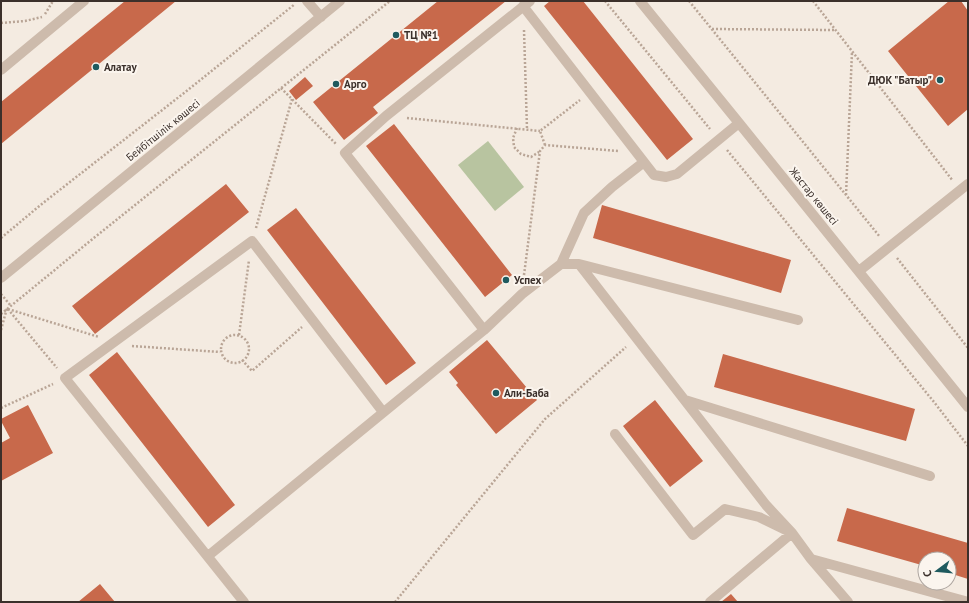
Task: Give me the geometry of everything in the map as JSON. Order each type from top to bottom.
[{"type":"street","points":[[1,70],[84,1]]},
{"type":"street","points":[[307,1],[321,17]]},
{"type":"street","name":"Бейбітшілік көшесі","points":[[1,278],[340,1]]},
{"type":"street","name":"Жастар көшесі","points":[[640,1],[968,407]]},
{"type":"street","points":[[484,330],[345,153],[386,116],[526,4],[590,93],[654,175],[666,177],[677,174],[739,123]]},
{"type":"street","points":[[208,556],[484,330],[522,294],[561,264],[584,214],[612,187],[644,162]]},
{"type":"street","points":[[859,272],[964,187]]},
{"type":"street","points":[[244,602],[65,378],[252,241],[383,412]]},
{"type":"street","points":[[561,264],[579,264],[798,320]]},
{"type":"street","points":[[579,264],[766,504],[792,533],[811,559],[848,602]]},
{"type":"street","points":[[685,400],[930,476]]},
{"type":"street","points":[[615,434],[693,535],[725,509],[758,516],[792,533]]},
{"type":"street","points":[[710,602],[792,533]]},
{"type":"street","points":[[811,559],[968,602]]},
{"type":"path","points":[[1,238],[298,1]]},
{"type":"path","points":[[1,314],[390,1]]},
{"type":"path","points":[[605,1],[934,402],[968,446]]},
{"type":"path","points":[[689,1],[968,348]]},
{"type":"path","points":[[813,1],[852,52],[964,187]]},
{"type":"path","points":[[1,23],[25,21],[44,16]]},
{"type":"path","points":[[524,29],[527,129]]},
{"type":"path","points":[[712,29],[836,30]]},
{"type":"path","points":[[846,195],[852,52]]},
{"type":"path","points":[[281,88],[345,153]]},
{"type":"path","points":[[386,116],[540,130],[590,93]]},
{"type":"path","points":[[239,335],[252,241],[292,99]]},
{"type":"path","points":[[517,128],[512,138],[514,147],[521,154],[531,157],[540,151],[545,145]]},
{"type":"path","points":[[540,130],[545,145]]},
{"type":"path","points":[[545,145],[636,152]]},
{"type":"path","points":[[522,294],[540,151]]},
{"type":"path","points":[[1,294],[11,306]]},
{"type":"path","points":[[1,408],[65,378],[8,308]]},
{"type":"path","points":[[1,330],[8,308]]},
{"type":"path","points":[[242,360],[252,371],[311,319]]},
{"type":"path","points":[[229,335],[239,335],[247,341],[249,351],[242,360],[235,363],[226,360],[220,352],[222,342],[229,335]]},
{"type":"path","points":[[395,602],[546,419],[636,338]]},
{"type":"green space","points":[[488,141],[524,187],[495,211],[458,165]]},
{"type":"building","points":[[125,1],[176,1],[1,144],[1,102]]},
{"type":"building","points":[[438,1],[506,1],[373,107],[378,113],[344,140],[313,102]]},
{"type":"building","points":[[550,1],[583,1],[693,139],[667,160],[544,6]]},
{"type":"building","name":"ДЮК \"Батыр\"","points":[[949,1],[961,1],[968,11],[968,109],[948,126],[888,51]]},
{"type":"building","points":[[305,77],[313,86],[296,100],[289,91]]},
{"type":"building","points":[[394,124],[512,275],[485,297],[366,146]]},
{"type":"building","points":[[226,184],[249,212],[95,334],[72,306]]},
{"type":"building","points":[[602,205],[791,260],[781,293],[593,238]]},
{"type":"building","points":[[296,208],[416,363],[386,385],[267,230]]},
{"type":"building","name":"Али-Баба","points":[[487,340],[537,400],[496,434],[456,385],[458,383],[449,372]]},
{"type":"building","points":[[117,352],[235,505],[208,527],[89,375]]},
{"type":"building","points":[[723,354],[915,409],[906,441],[714,387]]},
{"type":"building","points":[[655,400],[703,461],[670,487],[623,426]]},
{"type":"building","points":[[28,405],[53,453],[1,481],[1,443],[10,438],[1,419]]},
{"type":"building","points":[[847,508],[968,543],[968,579],[957,576],[957,551],[917,551],[917,564],[837,541]]},
{"type":"building","points":[[100,584],[115,602],[78,602]]},
{"type":"building","points":[[731,594],[738,602],[721,602]]},
{"type":"place","name":"ТЦ №1","points":[[396,35]]},
{"type":"place","name":"Алатау","points":[[96,67]]},
{"type":"place","name":"ДЮК \"Батыр\"","points":[[940,80]]},
{"type":"place","name":"Арго","points":[[336,84]]},
{"type":"place","name":"Успех","points":[[506,280]]},
{"type":"place","name":"Али-Баба","points":[[496,393]]}]
